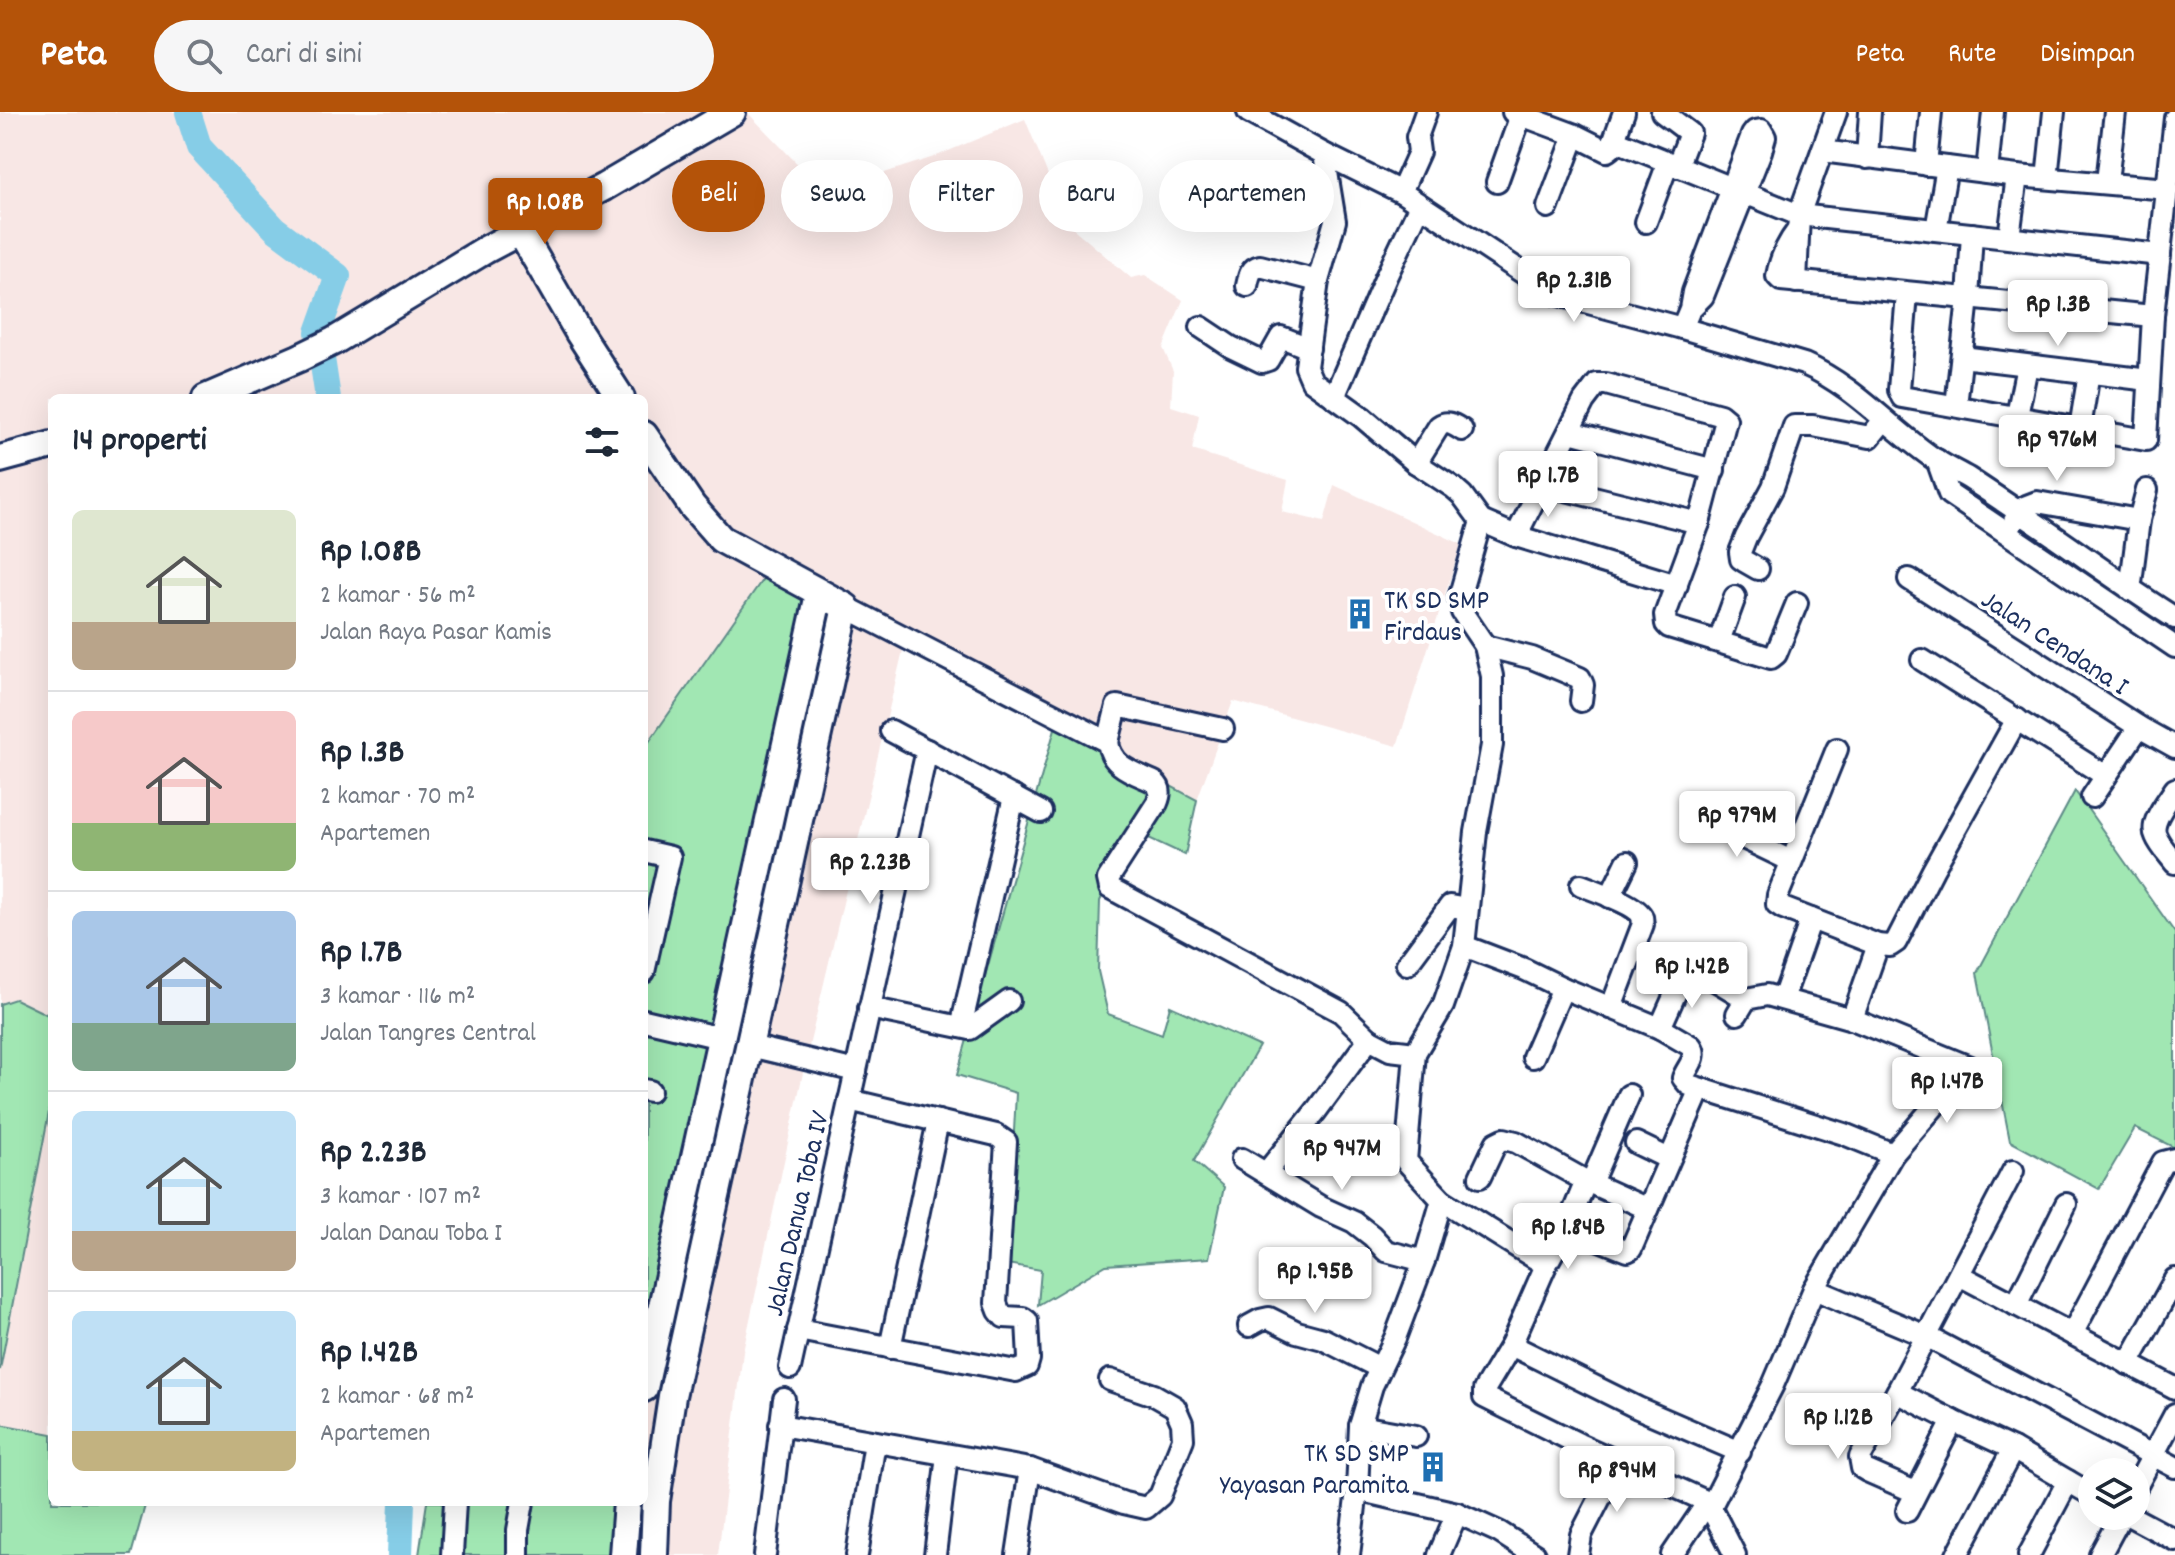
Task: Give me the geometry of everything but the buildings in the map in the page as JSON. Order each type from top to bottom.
[{"type":"main road","points":[[215,394],[334,341],[485,250],[604,187],[732,112]]},
{"type":"main road","points":[[520,231],[574,326],[618,394]]},
{"type":"main road","points":[[648,441],[715,534],[729,545],[846,607],[672,1396],[656,1501],[654,1555]]},
{"type":"main road","points":[[0,459],[48,446]]},
{"type":"main road","points":[[648,1370],[819,594]]},
{"type":"main road","points":[[728,1011],[756,1018]]},
{"type":"main road","points":[[623,1555],[627,1506]]},
{"type":"street","points":[[1248,112],[1287,122],[1324,154],[1401,192],[1555,294],[1686,318],[1820,370],[1937,460],[2175,618]]},
{"type":"street","points":[[1401,192],[1419,152],[1417,137],[1426,112]]},
{"type":"street","points":[[1497,182],[1517,114],[1575,135],[1604,151],[1610,149],[1624,112]]},
{"type":"street","points":[[1646,222],[1690,134],[1662,112]]},
{"type":"street","points":[[1836,112],[1798,223],[1796,282],[2153,316]]},
{"type":"street","points":[[1867,158],[1870,112]]},
{"type":"street","points":[[1926,165],[1931,112]]},
{"type":"street","points":[[1987,172],[1993,112]]},
{"type":"street","points":[[2047,178],[2054,112]]},
{"type":"street","points":[[2107,182],[2115,112]]},
{"type":"street","points":[[1907,294],[1902,397],[2146,440],[2153,316],[2175,118]]},
{"type":"street","points":[[1548,207],[1575,135]]},
{"type":"street","points":[[1614,140],[1738,191],[1798,223],[1855,223],[1936,230],[2160,255]]},
{"type":"street","points":[[1822,151],[2017,176],[2168,189]]},
{"type":"street","points":[[1324,154],[1335,221],[1318,281],[1306,367],[1312,381],[1462,495],[1481,521],[1516,536],[1677,585]]},
{"type":"street","points":[[1936,230],[1947,167]]},
{"type":"street","points":[[2009,237],[2017,176]]},
{"type":"street","points":[[1686,318],[1693,292],[1738,191]]},
{"type":"street","points":[[1334,397],[1420,205]]},
{"type":"street","points":[[1956,406],[1972,234]]},
{"type":"street","points":[[1247,286],[1251,272],[1260,266],[1318,281]]},
{"type":"street","points":[[1201,327],[1231,347],[1262,362],[1268,360],[1281,337],[1309,348]]},
{"type":"street","points":[[1962,357],[2149,380]]},
{"type":"street","points":[[2017,416],[2027,366]]},
{"type":"street","points":[[2080,428],[2089,373]]},
{"type":"street","points":[[1516,536],[1594,386],[1606,384],[1724,417],[1726,425],[1714,470],[1699,523],[1665,615],[1666,624],[1767,658],[1773,657],[1797,603]]},
{"type":"street","points":[[1758,569],[1744,561],[1740,552],[1773,487],[1794,426],[1813,426],[1870,437],[1884,420]]},
{"type":"street","points":[[1416,463],[1439,426],[1451,424],[1462,430]]},
{"type":"street","points":[[1570,432],[1714,470]]},
{"type":"street","points":[[1937,460],[1949,494],[2175,647]]},
{"type":"street","points":[[1541,484],[1699,523]]},
{"type":"street","points":[[2109,604],[2126,587],[2147,490]]},
{"type":"street","points":[[2005,533],[2027,505],[2037,502],[2139,520]]},
{"type":"street","points":[[1481,521],[1459,598],[1462,612],[1485,646],[1492,676],[1492,745],[1476,832],[1464,946],[1443,1006],[1415,1053],[1406,1161],[1442,1200],[1546,1265]]},
{"type":"street","points":[[2033,551],[2045,530]]},
{"type":"street","name":"Jalan Cendana I","points":[[1909,579],[2175,747]]},
{"type":"street","points":[[1719,641],[1735,597]]},
{"type":"street","points":[[846,607],[1108,742]]},
{"type":"street","points":[[1485,646],[1532,658],[1580,678],[1583,685],[1581,701]]},
{"type":"street","points":[[1922,660],[2106,776]]},
{"type":"street","points":[[1223,729],[1117,706],[1108,742],[1109,753],[1116,763],[1154,782],[1159,792],[1157,803],[1108,879],[1110,888],[1341,1012],[1369,1039],[1390,1050],[1415,1053]]},
{"type":"street","points":[[1837,749],[1791,861],[1777,904],[1878,945],[1890,946],[1896,942],[2017,719]]},
{"type":"street","points":[[2092,797],[2139,727]]},
{"type":"street","points":[[891,731],[1041,812]]},
{"type":"street","name":"Jalan Danua Toba IV","points":[[790,1368],[927,750]]},
{"type":"street","points":[[2175,789],[2154,829],[2156,837],[2175,863]]},
{"type":"street","points":[[961,1027],[1014,797]]},
{"type":"street","points":[[1702,818],[1791,861]]},
{"type":"street","points":[[648,852],[670,857],[648,954]]},
{"type":"street","points":[[1610,897],[1627,862]]},
{"type":"street","points":[[1581,885],[1639,912],[1643,921],[1611,1008]]},
{"type":"street","points":[[1407,964],[1450,906],[1467,909]]},
{"type":"street","points":[[1783,999],[1811,919]]},
{"type":"street","points":[[1852,1019],[1878,945]]},
{"type":"street","points":[[1464,946],[1660,1028],[1694,1049],[1695,1056],[1683,1078],[1687,1084],[1844,1134],[1893,1154]]},
{"type":"street","points":[[1660,1028],[1684,974],[1692,970],[1703,974],[1742,1007],[1767,995],[1783,999],[1852,1019],[1972,1068],[1950,1088],[1893,1154],[1814,1289],[1740,1452],[1710,1504],[1672,1555]]},
{"type":"street","points":[[1533,1057],[1563,988]]},
{"type":"street","points":[[869,1008],[970,1029],[1009,1001]]},
{"type":"street","points":[[648,1021],[721,1038]]},
{"type":"street","points":[[1266,1173],[1369,1039]]},
{"type":"street","points":[[750,1046],[856,1071]]},
{"type":"street","points":[[1567,1227],[1627,1251],[1631,1249],[1700,1089]]},
{"type":"street","points":[[1629,1095],[1546,1265],[1511,1345],[1484,1390],[1484,1397],[1710,1504],[1735,1555]]},
{"type":"street","points":[[798,1330],[1016,1371],[1027,1366],[1029,1359],[1027,1321],[1004,1317],[996,1303],[1007,1146],[996,1135],[849,1100]]},
{"type":"street","points":[[890,1348],[938,1121]]},
{"type":"street","points":[[1480,1177],[1496,1143],[1504,1139],[1516,1142],[1589,1182],[1648,1209]]},
{"type":"street","points":[[1636,1143],[1669,1159]]},
{"type":"street","points":[[1242,1159],[1364,1229],[1386,1251],[1424,1261]]},
{"type":"street","points":[[2072,1334],[2163,1162],[2175,1159]]},
{"type":"street","points":[[1953,1421],[1911,1501],[1860,1463],[1860,1457],[2013,1171]]},
{"type":"street","points":[[1349,1555],[1357,1490],[1360,1426],[1372,1386],[1395,1338],[1424,1261],[1442,1200]]},
{"type":"street","points":[[2016,1305],[2066,1204]]},
{"type":"street","points":[[1959,1275],[2175,1388]]},
{"type":"street","points":[[2128,1364],[2175,1279]]},
{"type":"street","points":[[1814,1289],[1926,1336],[2175,1467]]},
{"type":"street","points":[[1249,1326],[1269,1318],[1305,1335],[1323,1339],[1380,1368]]},
{"type":"street","points":[[1511,1345],[1638,1408],[1740,1452]]},
{"type":"street","points":[[780,1425],[1030,1469],[1146,1508],[1157,1500],[1183,1439],[1182,1423],[1175,1407],[1154,1395],[1110,1380]]},
{"type":"street","points":[[1897,1392],[2013,1449],[2078,1487]]},
{"type":"street","points":[[765,1555],[784,1399]]},
{"type":"street","points":[[2150,1459],[2175,1414]]},
{"type":"street","points":[[1360,1426],[1416,1436]]},
{"type":"street","points":[[857,1555],[875,1442]]},
{"type":"street","points":[[1957,1555],[2013,1449]]},
{"type":"street","points":[[935,1555],[947,1455]]},
{"type":"street","points":[[1578,1555],[1581,1535],[1619,1461]]},
{"type":"street","points":[[1017,1555],[1030,1469]]},
{"type":"street","points":[[2029,1555],[2068,1481]]},
{"type":"street","points":[[1357,1490],[1457,1513],[1499,1532],[1535,1555]]},
{"type":"street","points":[[452,1555],[455,1506]]},
{"type":"street","points":[[518,1555],[522,1506]]},
{"type":"street","points":[[1439,1555],[1457,1513]]},
{"type":"street","points":[[2150,1527],[2175,1540]]},
{"type":"street","points":[[2100,1555],[2113,1530]]},
{"type":"street","points":[[2172,1555],[2175,1549]]},
{"type":"shaded area","points":[[0,112],[747,112],[794,160],[781,160],[781,232],[893,232],[893,170],[909,165],[909,232],[1023,232],[1023,160],[925,160],[1025,119],[1042,160],[1039,160],[1039,232],[1077,232],[1131,278],[1145,275],[1183,300],[1163,348],[1173,371],[1171,406],[1199,415],[1192,450],[1288,480],[1282,512],[1324,522],[1334,485],[1461,544],[1397,746],[1233,701],[1197,800],[904,646],[806,1059],[743,1352],[718,1555],[609,1555],[614,1506],[648,1506],[648,1305],[817,599],[767,573],[648,743],[648,394],[48,394],[48,1015],[15,999],[0,1004]]},
{"type":"shaded area","points":[[48,1117],[48,1433],[0,1424],[0,1370]]},
{"type":"green space","points":[[767,573],[817,599],[648,1305],[648,743]]},
{"type":"green space","points":[[1056,725],[1197,800],[1185,855],[1134,831],[1100,901],[1098,971],[1108,1014],[1162,1034],[1170,1006],[1259,1046],[1194,1161],[1224,1187],[1209,1258],[1106,1265],[1038,1305],[1041,1270],[1007,1264],[1016,1093],[957,1075]]},
{"type":"green space","points":[[2075,791],[2175,933],[2175,1148],[2135,1128],[2099,1189],[2010,1141],[1977,973]]},
{"type":"green space","points":[[15,999],[48,1015],[48,1117],[0,1370],[0,1004]]},
{"type":"green space","points":[[0,1424],[48,1433],[48,1506],[145,1506],[131,1555],[0,1555]]},
{"type":"green space","points":[[426,1506],[614,1506],[609,1555],[419,1555]]},
{"type":"waterway","points":[[188,112],[199,147],[275,229],[338,276],[318,332],[327,394]]},
{"type":"waterway","points":[[400,1555],[402,1506]]},
{"type":"place","name":"TK SD SMP Firdaus","points":[[1360,614]]},
{"type":"place","name":"TK SD SMP Yayasan Paramita","points":[[1433,1467]]}]
